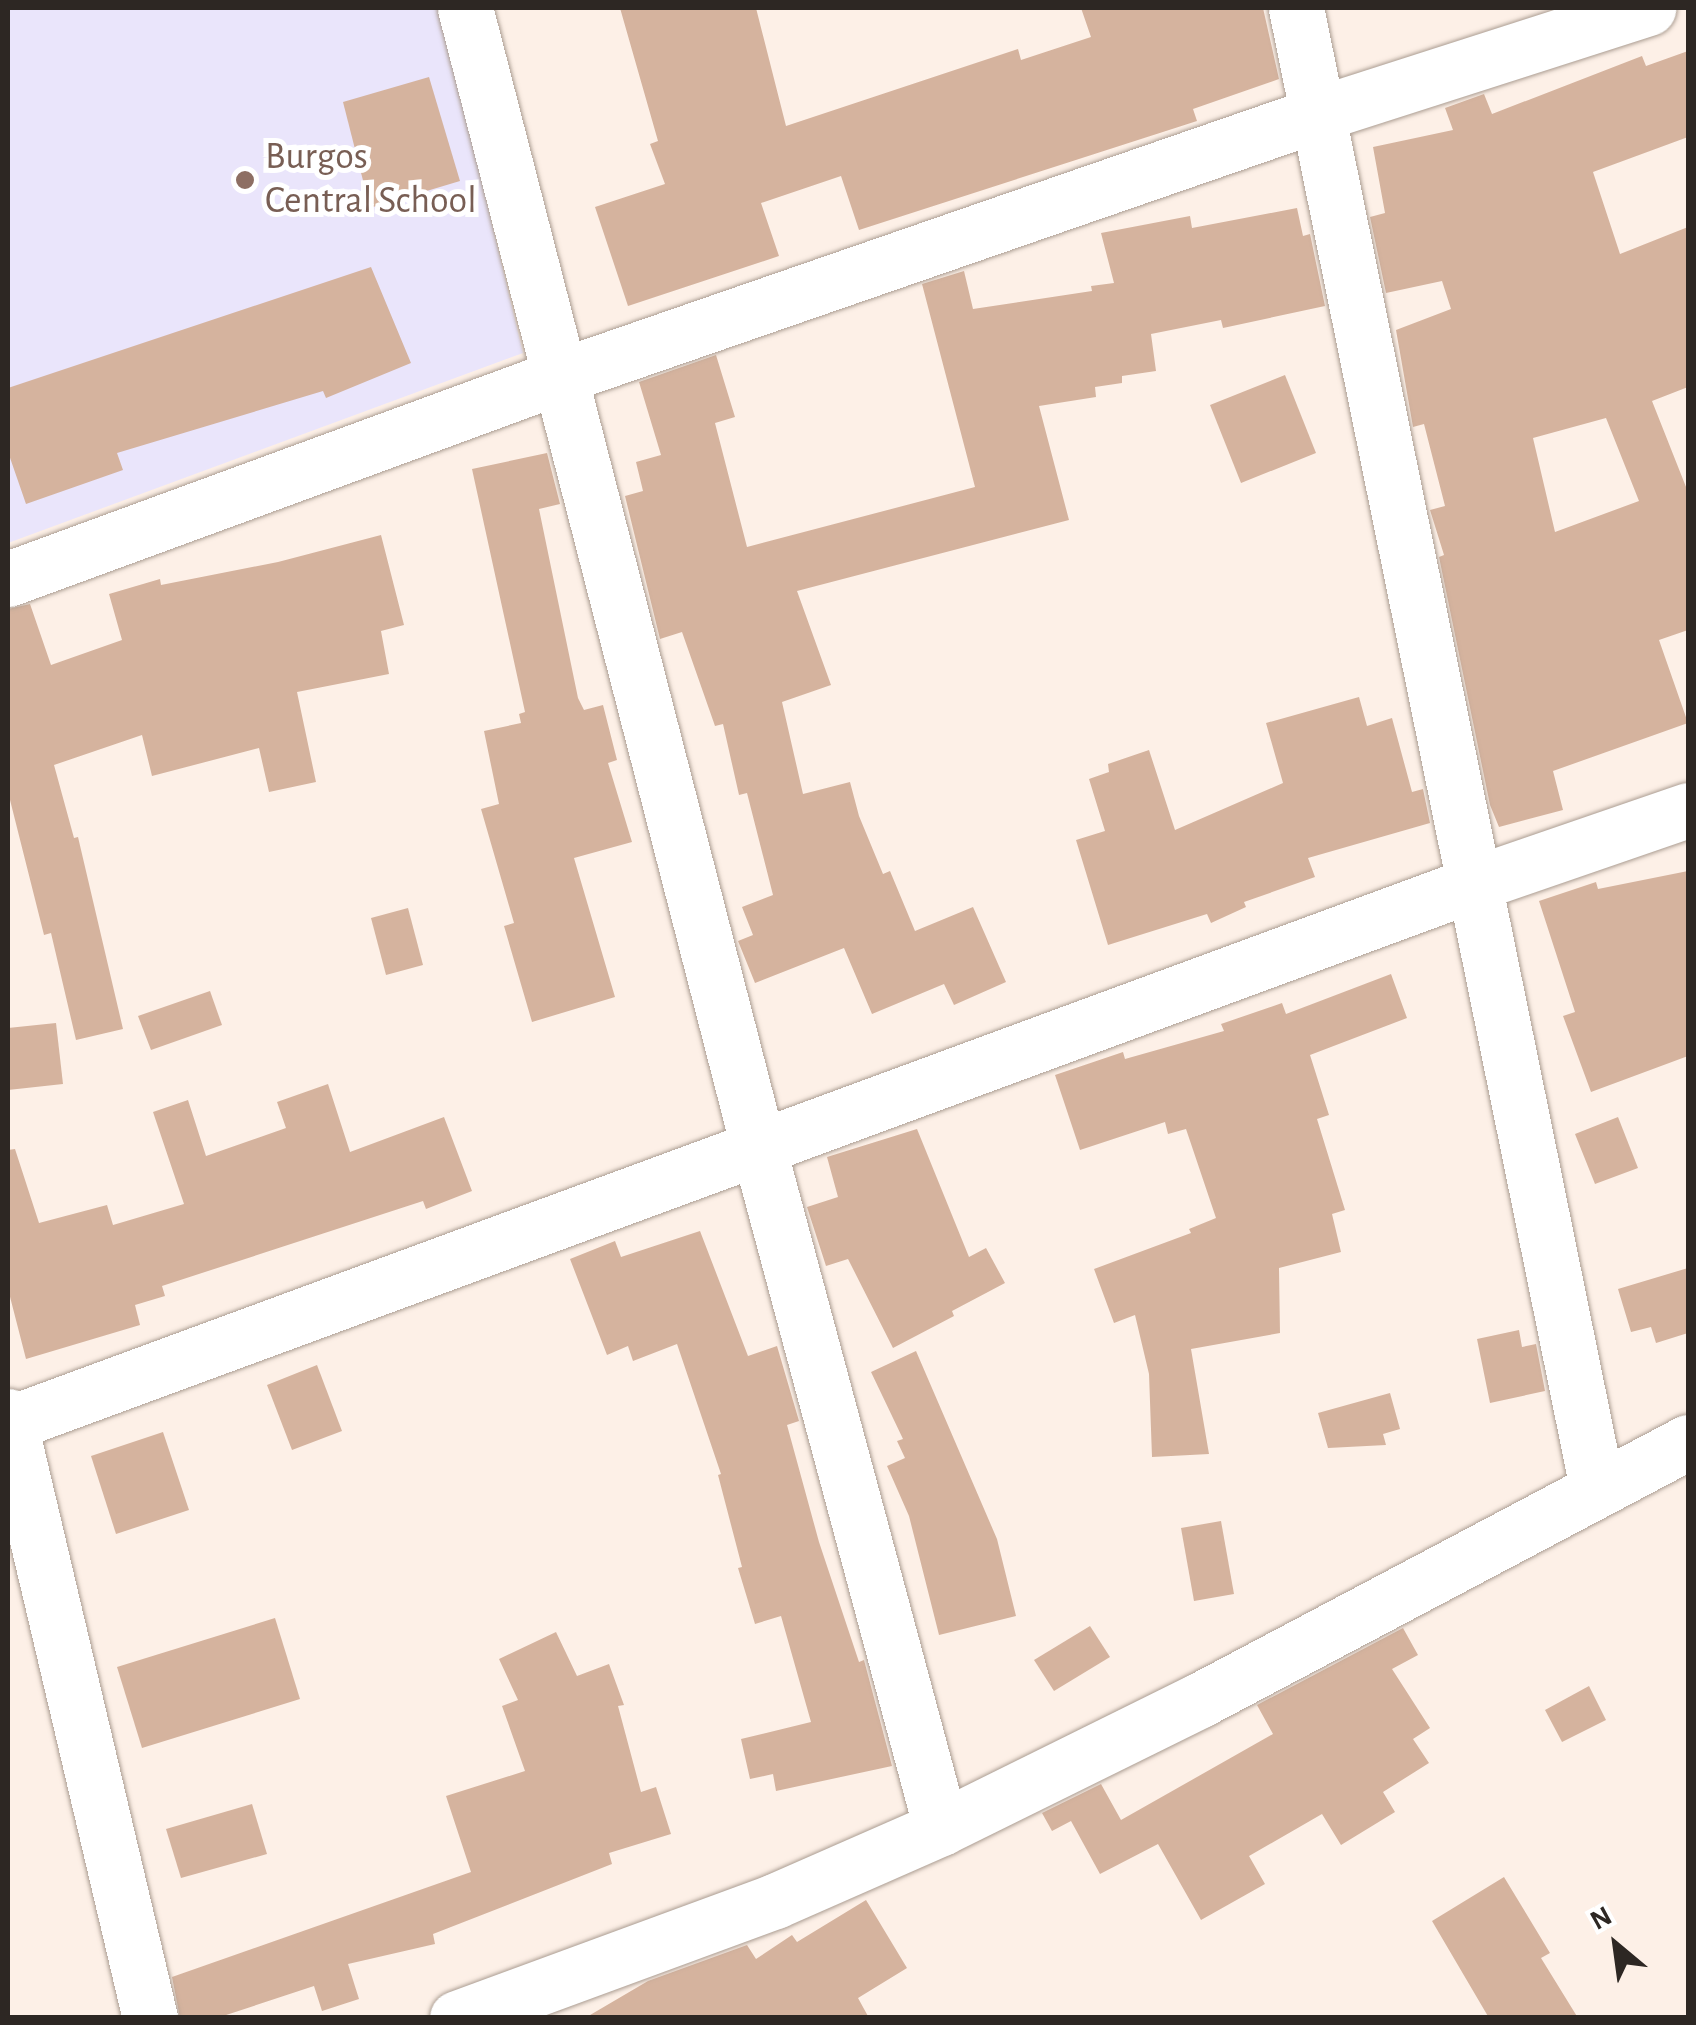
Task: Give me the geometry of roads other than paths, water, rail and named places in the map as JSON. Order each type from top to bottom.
[{"type":"street","points":[[465,8],[758,1146],[941,1828]]},
{"type":"street","points":[[1296,8],[1597,1488]]},
{"type":"street","points":[[8,579],[562,376],[1318,114],[1648,8]]},
{"type":"street","points":[[150,2018],[8,1421],[1474,884],[1688,810]]},
{"type":"street","points":[[457,2018],[776,1901],[941,1828],[1200,1700],[1688,1442]]},
{"type":"place","name":"Burgos Central School","points":[[245,180]]}]
